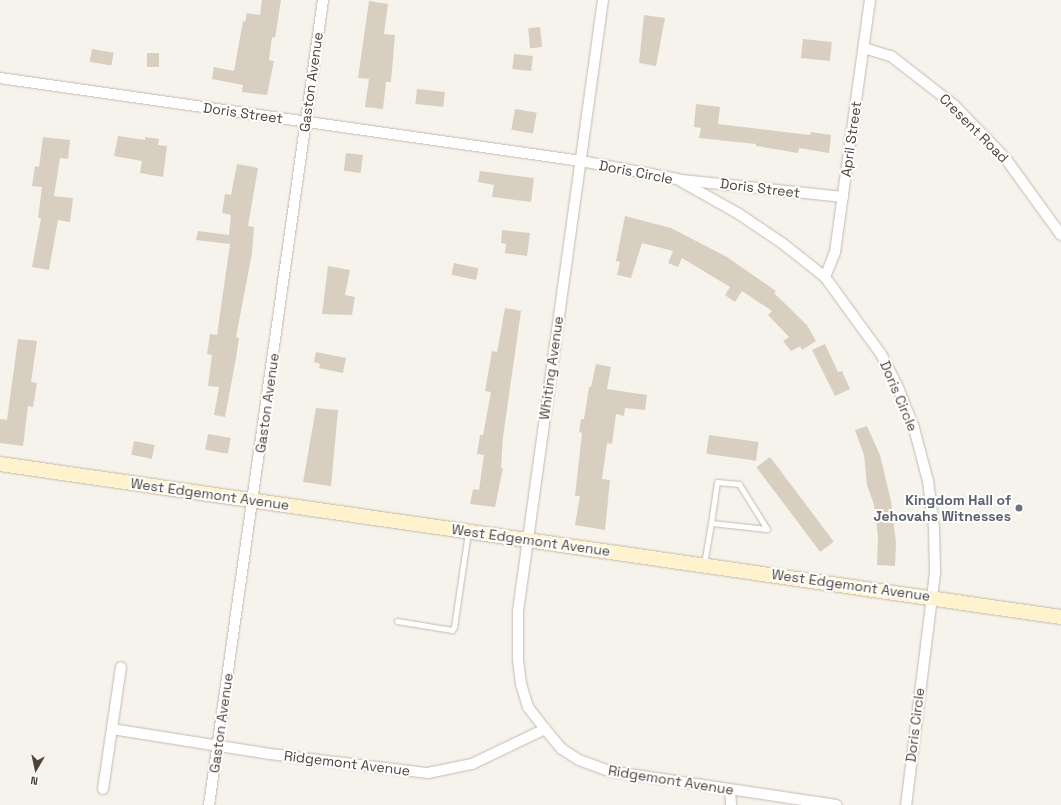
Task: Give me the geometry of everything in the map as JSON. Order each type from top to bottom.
[{"type":"street","name":"Gaston Avenue","points":[[209,805],[323,0]]},
{"type":"street","name":"Whiting Avenue","points":[[545,729],[528,707],[518,660],[518,612],[603,0]]},
{"type":"street","name":"April Street","points":[[825,277],[835,252],[870,0]]},
{"type":"street","name":"Cresent Road","points":[[864,48],[891,56],[954,105],[1006,159],[1061,235]]},
{"type":"street","name":"Doris Street","points":[[0,78],[581,161]]},
{"type":"street","name":"Doris Circle","points":[[581,161],[677,179],[760,226],[825,277],[881,354],[897,385],[914,428],[928,482],[934,528],[936,562],[906,805]]},
{"type":"street","name":"Doris Street","points":[[677,179],[843,197]]},
{"type":"street","name":"West Edgemont Avenue","points":[[0,464],[704,564],[1061,617]]},
{"type":"street","points":[[103,789],[121,667]]},
{"type":"street","name":"Ridgemont Avenue","points":[[112,729],[218,744],[270,754],[428,772],[472,764],[545,729],[562,749],[599,769],[836,805]]},
{"type":"street","points":[[730,790],[731,805]]},
{"type":"lane","points":[[704,564],[717,482],[739,484],[766,529],[711,523]]},
{"type":"lane","points":[[398,621],[452,630],[468,531]]},
{"type":"building","points":[[262,0],[281,0],[275,38],[272,37],[269,60],[274,61],[267,95],[242,92],[243,85],[212,79],[214,67],[234,71],[243,21],[245,22],[247,13],[260,15]]},
{"type":"building","points":[[369,1],[388,4],[384,34],[395,35],[391,82],[386,82],[383,109],[365,107],[369,79],[358,78]]},
{"type":"building","points":[[644,15],[665,18],[656,66],[639,63]]},
{"type":"building","points":[[540,27],[542,47],[530,48],[528,28]]},
{"type":"building","points":[[803,39],[832,42],[830,61],[801,58]]},
{"type":"building","points":[[92,49],[114,53],[111,66],[90,62]]},
{"type":"building","points":[[147,53],[159,53],[159,67],[147,67]]},
{"type":"building","points":[[514,54],[533,56],[531,71],[512,69]]},
{"type":"building","points":[[417,89],[445,92],[443,107],[415,104]]},
{"type":"building","points":[[696,104],[720,107],[718,124],[810,135],[811,132],[831,135],[829,153],[799,148],[798,153],[756,146],[756,144],[699,138],[701,128],[694,127]]},
{"type":"building","points":[[515,109],[537,113],[533,134],[511,130]]},
{"type":"building","points":[[118,136],[145,140],[145,137],[159,139],[158,145],[167,146],[163,177],[140,173],[142,161],[114,156]]},
{"type":"building","points":[[43,137],[70,140],[68,159],[60,158],[54,196],[73,198],[70,222],[58,220],[49,270],[32,267],[41,218],[38,218],[42,187],[32,186],[35,166],[39,167]]},
{"type":"building","points":[[346,153],[363,155],[361,173],[344,171]]},
{"type":"building","points":[[237,164],[258,168],[248,226],[254,227],[252,253],[236,337],[239,338],[225,417],[214,415],[219,387],[208,386],[212,355],[207,354],[210,334],[217,335],[230,244],[196,240],[198,231],[229,235],[231,215],[222,213],[225,194],[231,195]]},
{"type":"building","points":[[480,171],[534,178],[531,202],[492,197],[494,185],[478,182]]},
{"type":"building","points":[[625,216],[671,228],[727,257],[776,291],[774,293],[807,325],[816,341],[802,350],[800,346],[791,351],[783,341],[789,337],[768,315],[772,311],[742,291],[735,302],[725,295],[730,287],[682,258],[678,267],[668,263],[673,251],[642,243],[631,278],[617,275],[620,262],[616,261]]},
{"type":"building","points":[[502,230],[530,233],[527,256],[505,253],[506,244],[501,243]]},
{"type":"building","points":[[454,263],[478,268],[476,280],[452,275]]},
{"type":"building","points":[[328,266],[350,270],[345,295],[355,297],[352,315],[322,314]]},
{"type":"building","points":[[505,308],[521,311],[503,437],[501,468],[503,468],[495,507],[470,504],[473,489],[479,490],[484,455],[477,454],[480,435],[483,435],[491,392],[485,391],[492,351],[497,352]]},
{"type":"building","points":[[18,339],[37,341],[31,382],[37,383],[33,407],[28,406],[23,446],[0,443],[0,419],[7,420]]},
{"type":"building","points":[[825,344],[838,372],[842,371],[850,389],[835,396],[812,350]]},
{"type":"building","points":[[316,352],[346,358],[343,373],[319,368],[320,364],[314,362]]},
{"type":"building","points":[[596,364],[611,367],[607,389],[647,395],[645,410],[625,408],[624,416],[616,414],[612,444],[607,443],[602,479],[610,480],[605,530],[575,525],[580,496],[575,496],[582,433],[579,432],[581,419],[584,419],[589,387],[591,387]]},
{"type":"building","points":[[316,408],[338,410],[331,486],[303,482]]},
{"type":"building","points":[[867,426],[880,455],[891,501],[896,543],[895,566],[877,565],[878,536],[874,505],[867,485],[864,455],[855,430]]},
{"type":"building","points":[[208,434],[231,438],[228,454],[205,450]]},
{"type":"building","points":[[709,435],[759,442],[756,461],[706,454]]},
{"type":"building","points":[[134,441],[155,445],[152,459],[131,455]]},
{"type":"building","points":[[770,457],[834,542],[820,552],[756,467]]},
{"type":"place","name":"Kingdom Hall of Jehovahs Witnesses","points":[[1019,508]]}]
